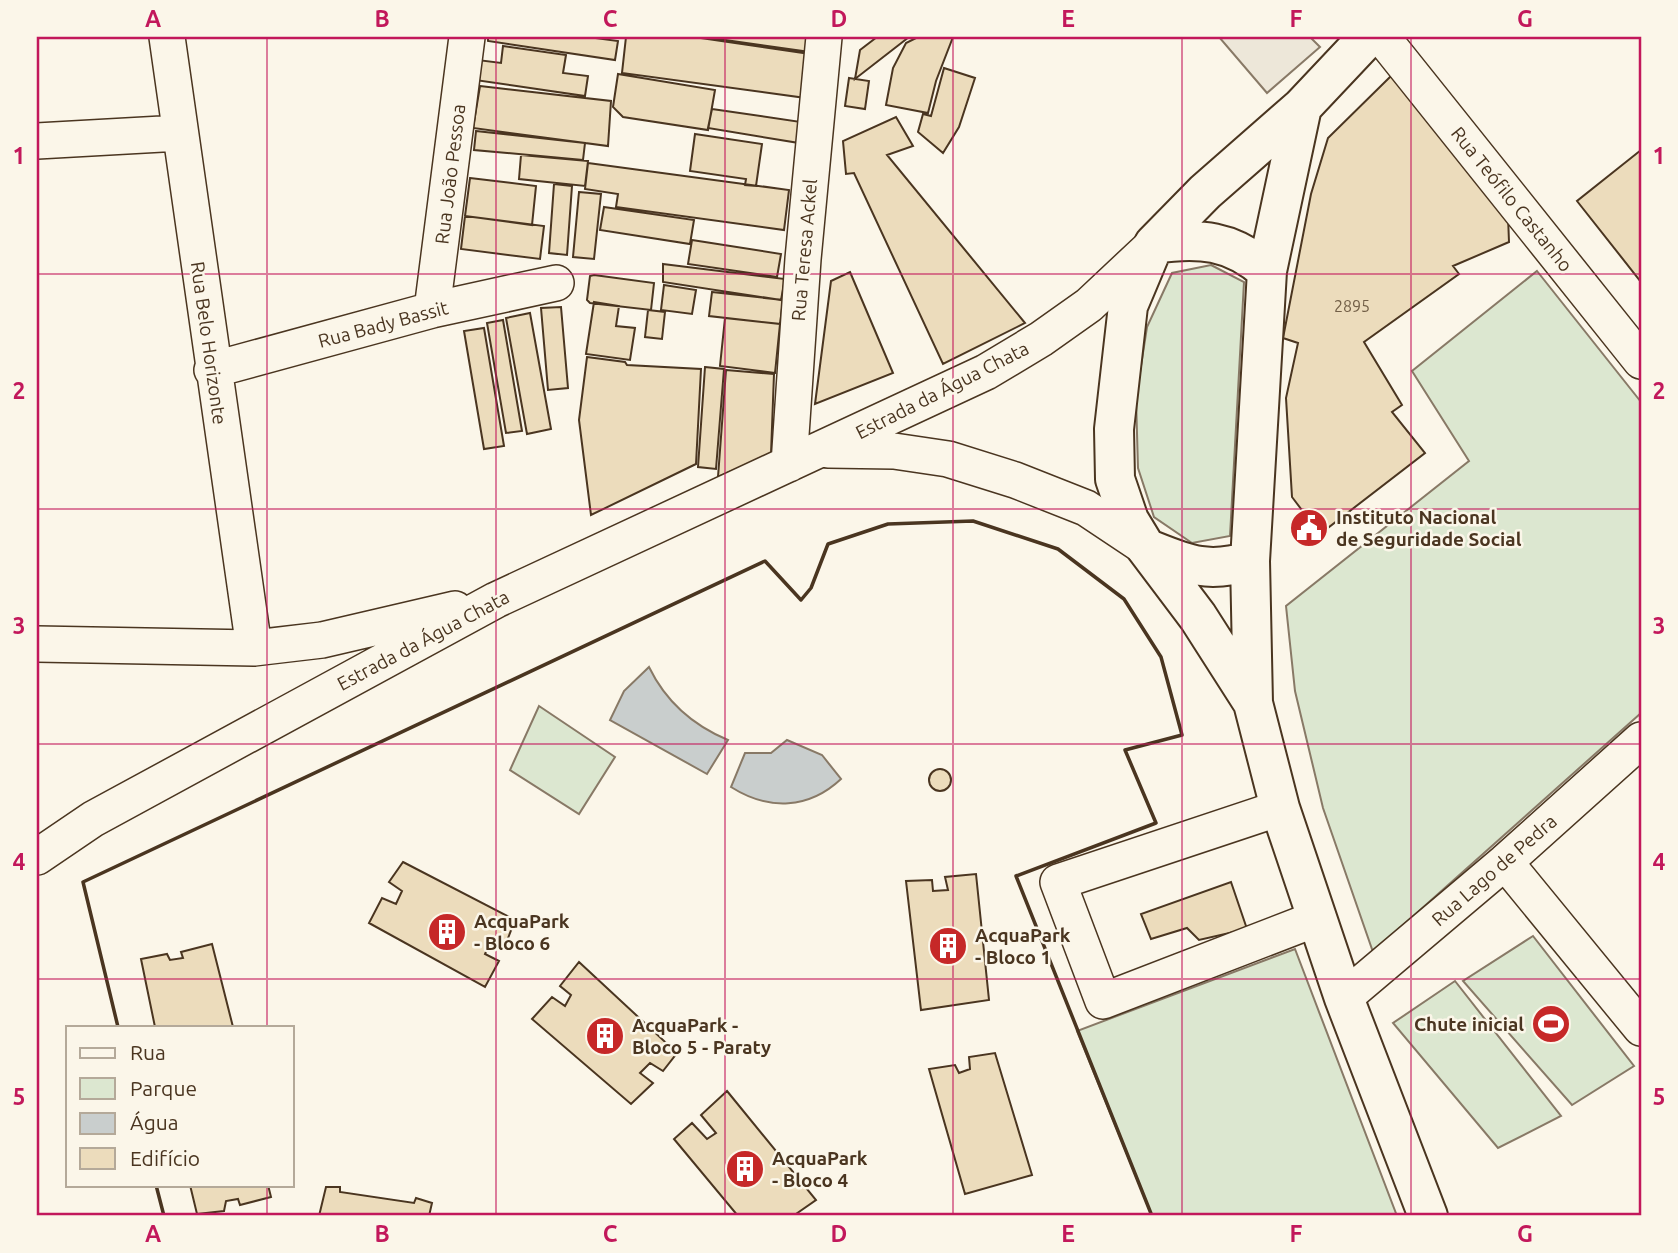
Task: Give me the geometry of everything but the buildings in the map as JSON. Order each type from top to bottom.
[{"type":"main road","points":[[1252,703],[1198,617],[1146,548],[1129,520],[1115,479],[1114,429],[1128,306],[1154,244],[1205,192],[1302,107],[1368,37]]},
{"type":"main road","points":[[1302,107],[1267,271],[1250,561],[1252,703],[1280,808],[1344,998],[1428,1216]]},
{"type":"main road","points":[[1154,244],[1183,239],[1226,246],[1248,254],[1267,271]]},
{"type":"main road","points":[[1146,548],[1195,568],[1225,568],[1250,561]]},
{"type":"street","name":"Rua Belo Horizonte","points":[[167,37],[212,370],[254,648]]},
{"type":"street","name":"Rua João Pessoa","points":[[432,310],[467,37]]},
{"type":"street","name":"Rua Teresa Ackel","points":[[789,464],[803,259],[824,37]]},
{"type":"street","name":"Rua Teófilo Castanho","points":[[1382,37],[1641,361]]},
{"type":"street","points":[[37,141],[180,133]]},
{"type":"street","name":"Estrada da Água Chata","points":[[37,857],[93,820],[496,600],[824,450],[922,400],[986,372],[1041,339],[1088,305],[1154,244]]},
{"type":"street","name":"Rua Bady Bassit","points":[[212,370],[432,310],[556,284]]},
{"type":"street","name":"Estrada da Água Chata","points":[[824,450],[894,451],[948,458],[1015,480],[1086,508],[1146,548]]},
{"type":"street","points":[[37,644],[254,648],[322,640],[496,600]]},
{"type":"street","name":"Rua Lago de Pedra","points":[[1344,998],[1504,862],[1641,740]]},
{"type":"street","points":[[1280,808],[1058,882],[1103,1001],[1318,918]]},
{"type":"street","points":[[1504,862],[1641,1028]]},
{"type":"green space","points":[[1211,265],[1244,282],[1230,536],[1192,543],[1154,517],[1138,468],[1136,398],[1147,327],[1172,273]]},
{"type":"green space","points":[[1537,271],[1641,402],[1641,713],[1373,952],[1323,808],[1295,691],[1286,606],[1469,461],[1412,371]]},
{"type":"green space","points":[[539,706],[615,757],[579,814],[510,770]]},
{"type":"green space","name":"Chute inicial","points":[[1533,936],[1634,1066],[1572,1105],[1463,981]]},
{"type":"green space","points":[[1295,949],[1397,1216],[1152,1216],[1077,1031]]},
{"type":"green space","name":"Chute inicial","points":[[1455,981],[1561,1116],[1498,1148],[1393,1023]]},
{"type":"shaded area","points":[[1219,37],[1310,37],[1320,47],[1267,93]]},
{"type":"water","points":[[649,667],[663,691],[681,711],[728,740],[707,774],[610,720],[624,691]]},
{"type":"water","points":[[787,740],[822,755],[841,779],[816,796],[788,803],[760,800],[731,787],[745,753],[771,753]]},
{"type":"wall","points":[[118,1026],[83,882],[765,561],[801,600],[811,588],[828,544],[888,524],[973,521],[1058,549],[1124,599],[1161,657],[1182,735],[1125,750],[1156,823],[1016,876],[1152,1216]]},
{"type":"wall","points":[[156,1186],[164,1216]]},
{"type":"place","name":"Instituto Nacional de Seguridade Social","points":[[1309,528]]},
{"type":"place","name":"AcquaPark - Bloco 6","points":[[447,932]]},
{"type":"place","name":"AcquaPark - Bloco 1","points":[[948,946]]},
{"type":"place","name":"Chute inicial","points":[[1551,1024]]},
{"type":"place","name":"AcquaPark - Bloco 5 - Paraty","points":[[605,1036]]},
{"type":"place","name":"AcquaPark - Bloco 4","points":[[745,1169]]}]
